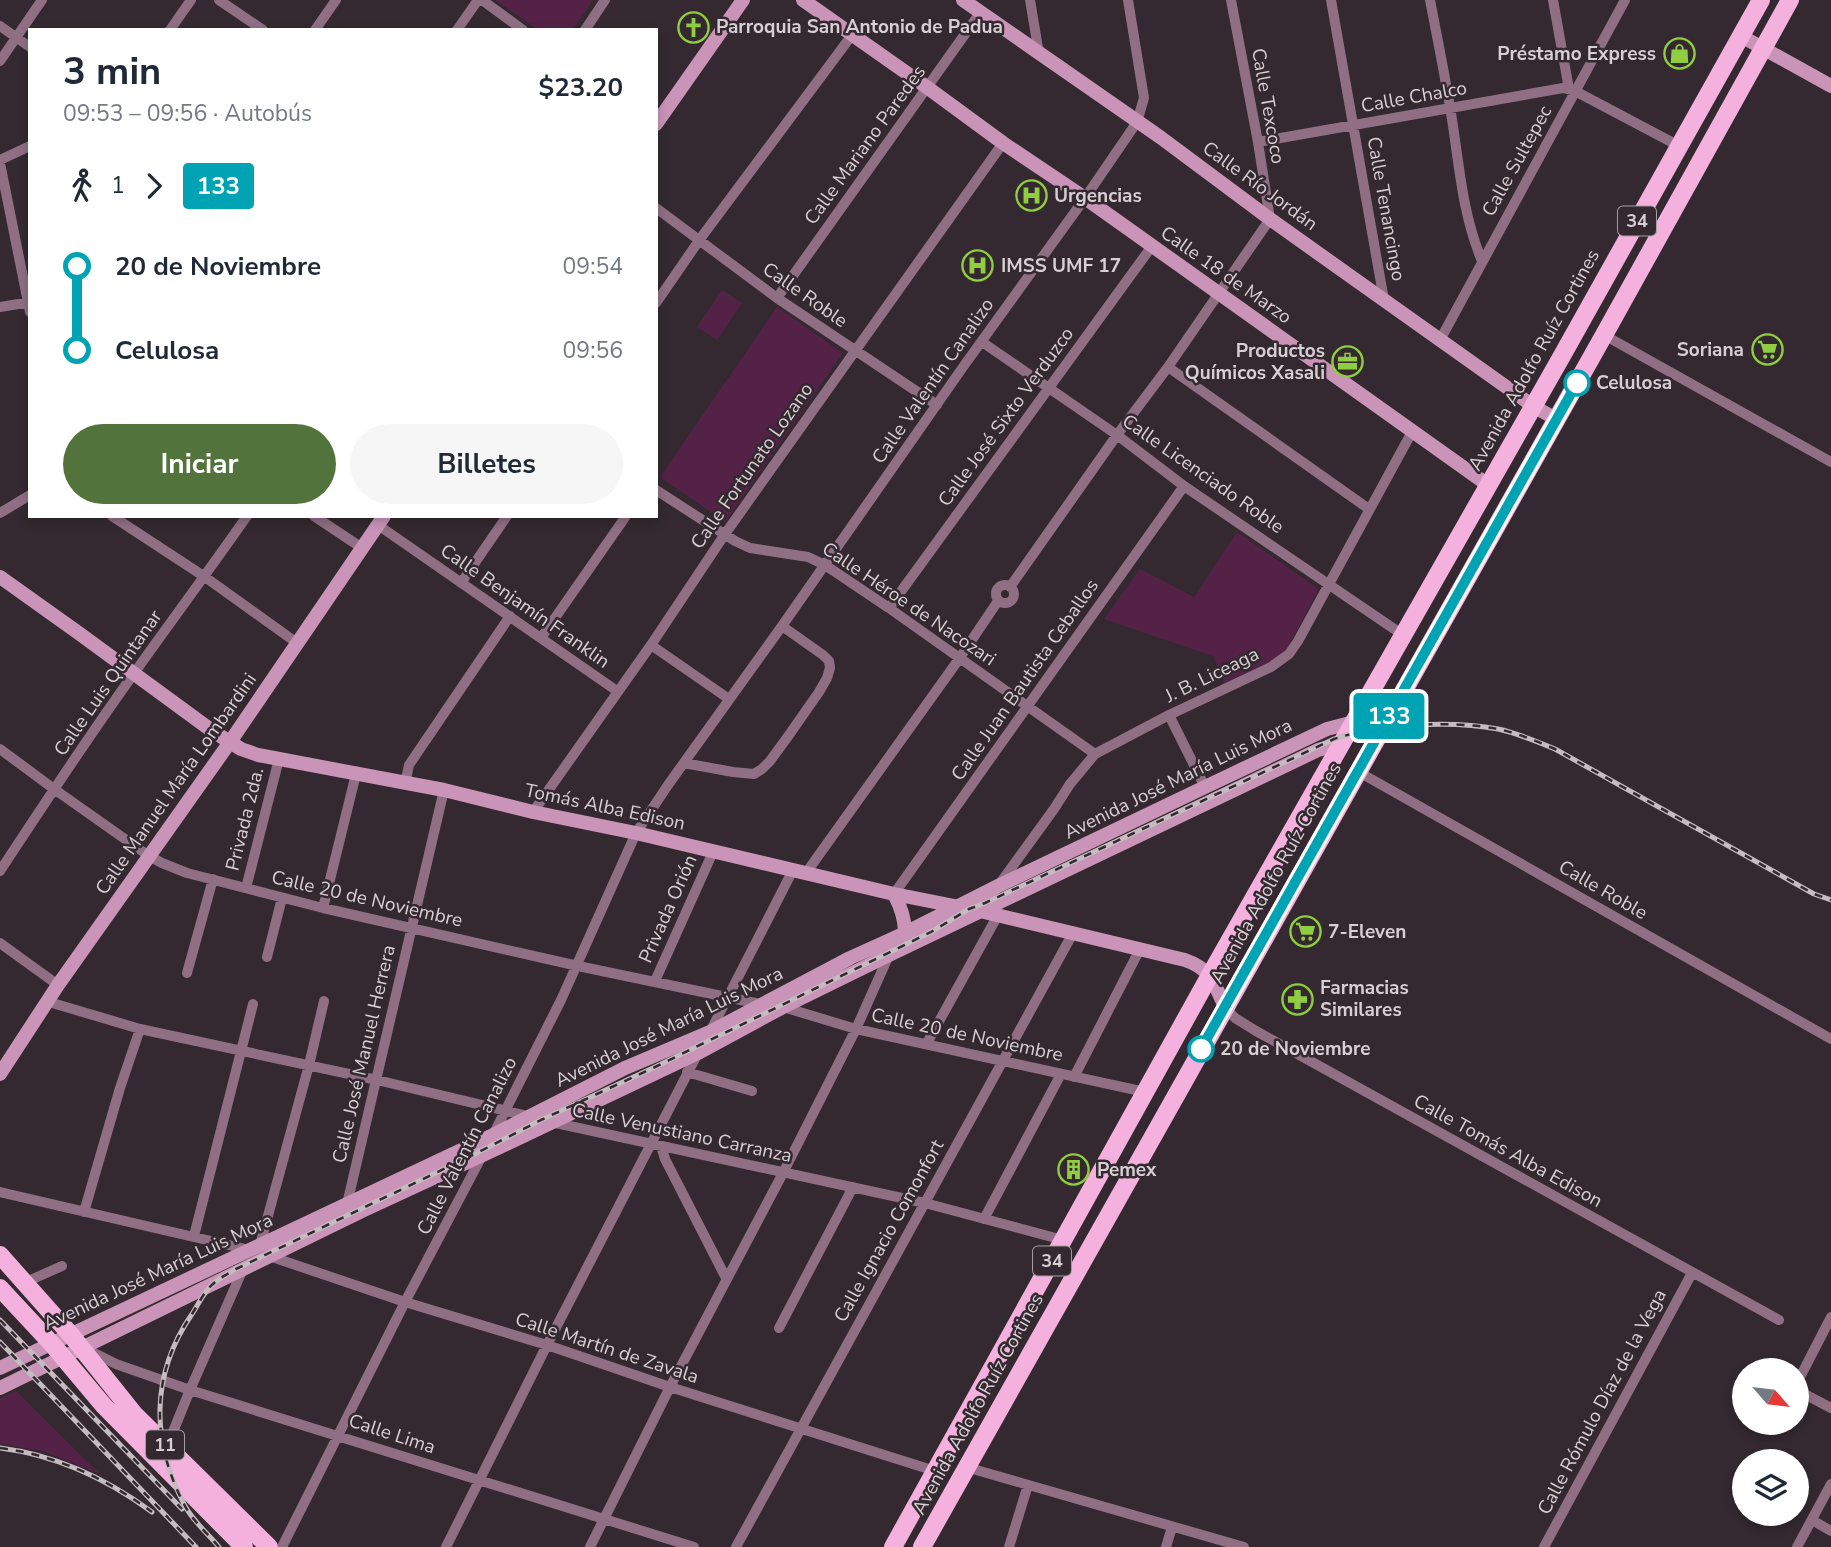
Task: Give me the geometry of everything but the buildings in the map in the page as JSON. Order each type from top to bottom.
[{"type":"main road","name":"Avenida Adolfo Ruíz Cortines","points":[[893,1547],[1210,975],[1761,0]]},
{"type":"main road","name":"Avenida Adolfo Ruíz Cortines","points":[[922,1547],[1790,0]]},
{"type":"main road","name":"11","points":[[0,1255],[77,1341],[135,1415],[269,1547]]},
{"type":"main road","name":"11","points":[[0,1288],[104,1406],[244,1547]]},
{"type":"street","points":[[0,61],[42,0]]},
{"type":"street","points":[[171,28],[191,0]]},
{"type":"street","points":[[219,0],[260,28]]},
{"type":"street","points":[[316,28],[335,0]]},
{"type":"street","points":[[459,28],[480,0],[520,28]]},
{"type":"street","points":[[586,28],[605,0]]},
{"type":"street","points":[[658,122],[743,0]]},
{"type":"street","name":"Calle 18 de Marzo","points":[[803,0],[1488,485]]},
{"type":"street","name":"Calle Río Jordán","points":[[963,0],[1533,406],[1556,419]]},
{"type":"street","points":[[1030,0],[1039,54]]},
{"type":"street","points":[[1128,0],[1144,97],[1137,122]]},
{"type":"street","name":"Calle Texcoco","points":[[1231,0],[1270,219]]},
{"type":"street","name":"Calle Tenancingo","points":[[1331,0],[1384,300]]},
{"type":"street","points":[[1430,0],[1466,212],[1482,261]]},
{"type":"street","points":[[1553,0],[1572,90],[1679,146]]},
{"type":"street","name":"Calle Sultepec","points":[[1440,340],[1572,90],[1625,0]]},
{"type":"street","name":"Calle Mariano Paredes","points":[[777,298],[980,13]]},
{"type":"street","points":[[0,26],[28,46]]},
{"type":"street","points":[[658,300],[852,35]]},
{"type":"street","points":[[1741,36],[1831,86]]},
{"type":"street","name":"Calle Chalco","points":[[1258,142],[1544,91],[1572,90]]},
{"type":"street","name":"Calle Valentín Canalizo","points":[[282,1547],[578,966],[636,833],[1137,122]]},
{"type":"street","name":"Calle Fortunato Lozano","points":[[533,812],[651,645],[725,534],[1003,143]]},
{"type":"street","points":[[28,147],[0,161],[28,300]]},
{"type":"street","name":"Calle Roble","points":[[658,209],[777,298],[937,405]]},
{"type":"street","points":[[710,1032],[727,997],[799,872],[959,659],[998,601],[1004,604],[1013,599],[1014,592],[1010,587],[1270,219]]},
{"type":"street","name":"Calle José Sixto Verduzco","points":[[889,608],[1152,246]]},
{"type":"street","points":[[0,307],[28,305]]},
{"type":"street","points":[[1604,335],[1831,462]]},
{"type":"street","name":"Calle Licenciado Roble","points":[[982,342],[1117,435],[1184,486],[1403,635]]},
{"type":"street","points":[[1168,367],[1369,509]]},
{"type":"street","name":"J. B. Liceaga","points":[[980,911],[1070,784],[1095,754],[1283,660],[1294,648],[1413,430]]},
{"type":"street","name":"Calle Juan Bautista Ceballos","points":[[894,894],[1184,486]]},
{"type":"street","name":"Calle Héroe de Nacozari","points":[[658,491],[750,548],[808,557],[825,565],[1095,754]]},
{"type":"street","points":[[0,513],[28,496]]},
{"type":"street","points":[[115,518],[205,577],[297,643]]},
{"type":"street","name":"Calle Luis Quintanar","points":[[0,871],[134,673],[246,518]]},
{"type":"street","points":[[317,518],[362,548]]},
{"type":"street","points":[[461,583],[506,518]]},
{"type":"street","points":[[541,638],[625,518]]},
{"type":"street","name":"Calle Manuel María Lombardini","points":[[0,1074],[58,985],[381,520]]},
{"type":"street","name":"Calle Benjamín Franklin","points":[[381,520],[461,583],[617,691]]},
{"type":"street","name":"Tomás Alba Edison","points":[[0,578],[195,719],[229,742],[250,752],[444,790],[894,894],[998,915],[1195,963],[1210,975]]},
{"type":"street","points":[[405,784],[409,765],[510,616]]},
{"type":"street","points":[[684,762],[754,774],[770,761],[785,741],[819,692],[830,668],[823,655],[782,626]]},
{"type":"street","points":[[651,645],[729,699]]},
{"type":"street","points":[[1169,715],[1205,787]]},
{"type":"street","name":"Avenida José María Luis Mora","points":[[77,1341],[347,1204],[531,1117],[625,1068],[710,1032],[849,958],[1327,729],[1354,722]]},
{"type":"street","name":"Avenida José María Luis Mora","points":[[0,1368],[57,1350],[243,1269],[260,1250],[483,1156],[698,1053],[783,1007],[980,911],[1318,750],[1343,743]]},
{"type":"street","name":"Calle 20 de Noviembre","points":[[0,749],[149,856],[174,868],[323,908],[760,1004]]},
{"type":"street","name":"Privada 2da.","points":[[246,888],[279,759]]},
{"type":"street","name":"Calle Roble","points":[[1357,771],[1831,1039]]},
{"type":"street","points":[[323,908],[356,774]]},
{"type":"street","name":"Calle José Manuel Herrera","points":[[347,1204],[444,790]]},
{"type":"street","name":"Privada Orión","points":[[655,981],[713,852]]},
{"type":"street","points":[[187,973],[213,879]]},
{"type":"street","points":[[894,894],[902,910],[905,933]]},
{"type":"street","points":[[267,957],[282,898]]},
{"type":"street","points":[[927,1043],[998,915]]},
{"type":"street","name":"Calle Ignacio Comonfort","points":[[736,1547],[1073,933]]},
{"type":"street","points":[[0,943],[58,985]]},
{"type":"street","points":[[1074,1077],[1140,949]]},
{"type":"street","points":[[590,1547],[726,1278],[783,1173],[856,1028],[889,955]]},
{"type":"street","points":[[1210,975],[1225,1007]]},
{"type":"street","points":[[260,1250],[324,1001]]},
{"type":"street","name":"Calle Venustiano Carranza","points":[[49,1002],[140,1029],[925,1203],[1063,1240]]},
{"type":"street","points":[[194,1236],[253,1004]]},
{"type":"street","name":"Calle 20 de Noviembre","points":[[783,1007],[856,1028],[1145,1093]]},
{"type":"street","name":"Calle Tomás Alba Edison","points":[[1225,1007],[1244,1024],[1779,1320]]},
{"type":"street","points":[[84,1212],[140,1029]]},
{"type":"street","points":[[446,1547],[547,1345],[656,1145],[687,1072],[698,1053]]},
{"type":"street","points":[[687,1072],[752,1091]]},
{"type":"street","points":[[985,1219],[1061,1074]]},
{"type":"street","points":[[656,1145],[726,1278]]},
{"type":"street","points":[[779,1328],[853,1187]]},
{"type":"street","name":"Calle Martín de Zavala","points":[[0,1192],[260,1250],[405,1302],[547,1345],[935,1471]]},
{"type":"street","points":[[26,1282],[62,1266]]},
{"type":"street","points":[[165,1468],[166,1447],[243,1269]]},
{"type":"street","name":"Calle Rómulo Díaz de la Vega","points":[[1544,1547],[1692,1273]]},
{"type":"street","points":[[1810,1358],[1831,1317]]},
{"type":"street","name":"Calle Lima","points":[[77,1341],[116,1364],[190,1390],[694,1547]]},
{"type":"street","name":"Avenida José María Luis Mora","points":[[0,1388],[57,1350]]},
{"type":"street","points":[[1810,1397],[1831,1408]]},
{"type":"street","points":[[966,1467],[1244,1547]]},
{"type":"street","points":[[1797,1547],[1831,1484]]},
{"type":"street","points":[[1009,1547],[1028,1485]]},
{"type":"street","points":[[1812,1520],[1831,1531]]},
{"type":"street","points":[[1166,1547],[1171,1527]]},
{"type":"shaded area","points":[[495,0],[593,0],[574,28],[535,28]]},
{"type":"shaded area","points":[[722,290],[742,303],[717,340],[697,327]]},
{"type":"shaded area","points":[[777,307],[843,353],[725,522],[660,477]]},
{"type":"shaded area","points":[[1237,532],[1319,589],[1283,656],[1224,683],[1213,656],[1104,619],[1140,569],[1194,597]]},
{"type":"shaded area","points":[[16,1391],[100,1474],[43,1451],[0,1444],[0,1398]]},
{"type":"railway","points":[[219,1547],[188,1512],[174,1482],[161,1433],[160,1409],[162,1385],[178,1337],[204,1294],[218,1280],[541,1120],[931,932],[969,909],[1334,739],[1372,730],[1437,724],[1479,726],[1519,735],[1555,749],[1814,894],[1831,900]]},
{"type":"railway","points":[[0,1320],[182,1509]]},
{"type":"railway","points":[[0,1342],[196,1547]]},
{"type":"railway","points":[[0,1448],[41,1456],[80,1470],[117,1489],[152,1512]]},
{"type":"bus line","name":"133","points":[[1201,1049],[1577,383]]},
{"type":"place","name":"Parroquia San Antonio de Padua","points":[[693,27]]},
{"type":"place","name":"Préstamo Express","points":[[1679,54]]},
{"type":"place","name":"Urgencias","points":[[1031,196]]},
{"type":"place","name":"IMSS UMF 17","points":[[978,266]]},
{"type":"place","name":"Soriana","points":[[1767,350]]},
{"type":"place","name":"Productos Químicos Xasali","points":[[1348,362]]},
{"type":"place","name":"Celulosa","points":[[1577,383]]},
{"type":"place","name":"7-Eleven","points":[[1305,932]]},
{"type":"place","name":"Farmacias Similares","points":[[1297,999]]},
{"type":"place","name":"20 de Noviembre","points":[[1201,1049]]},
{"type":"place","name":"Pemex","points":[[1074,1170]]}]
